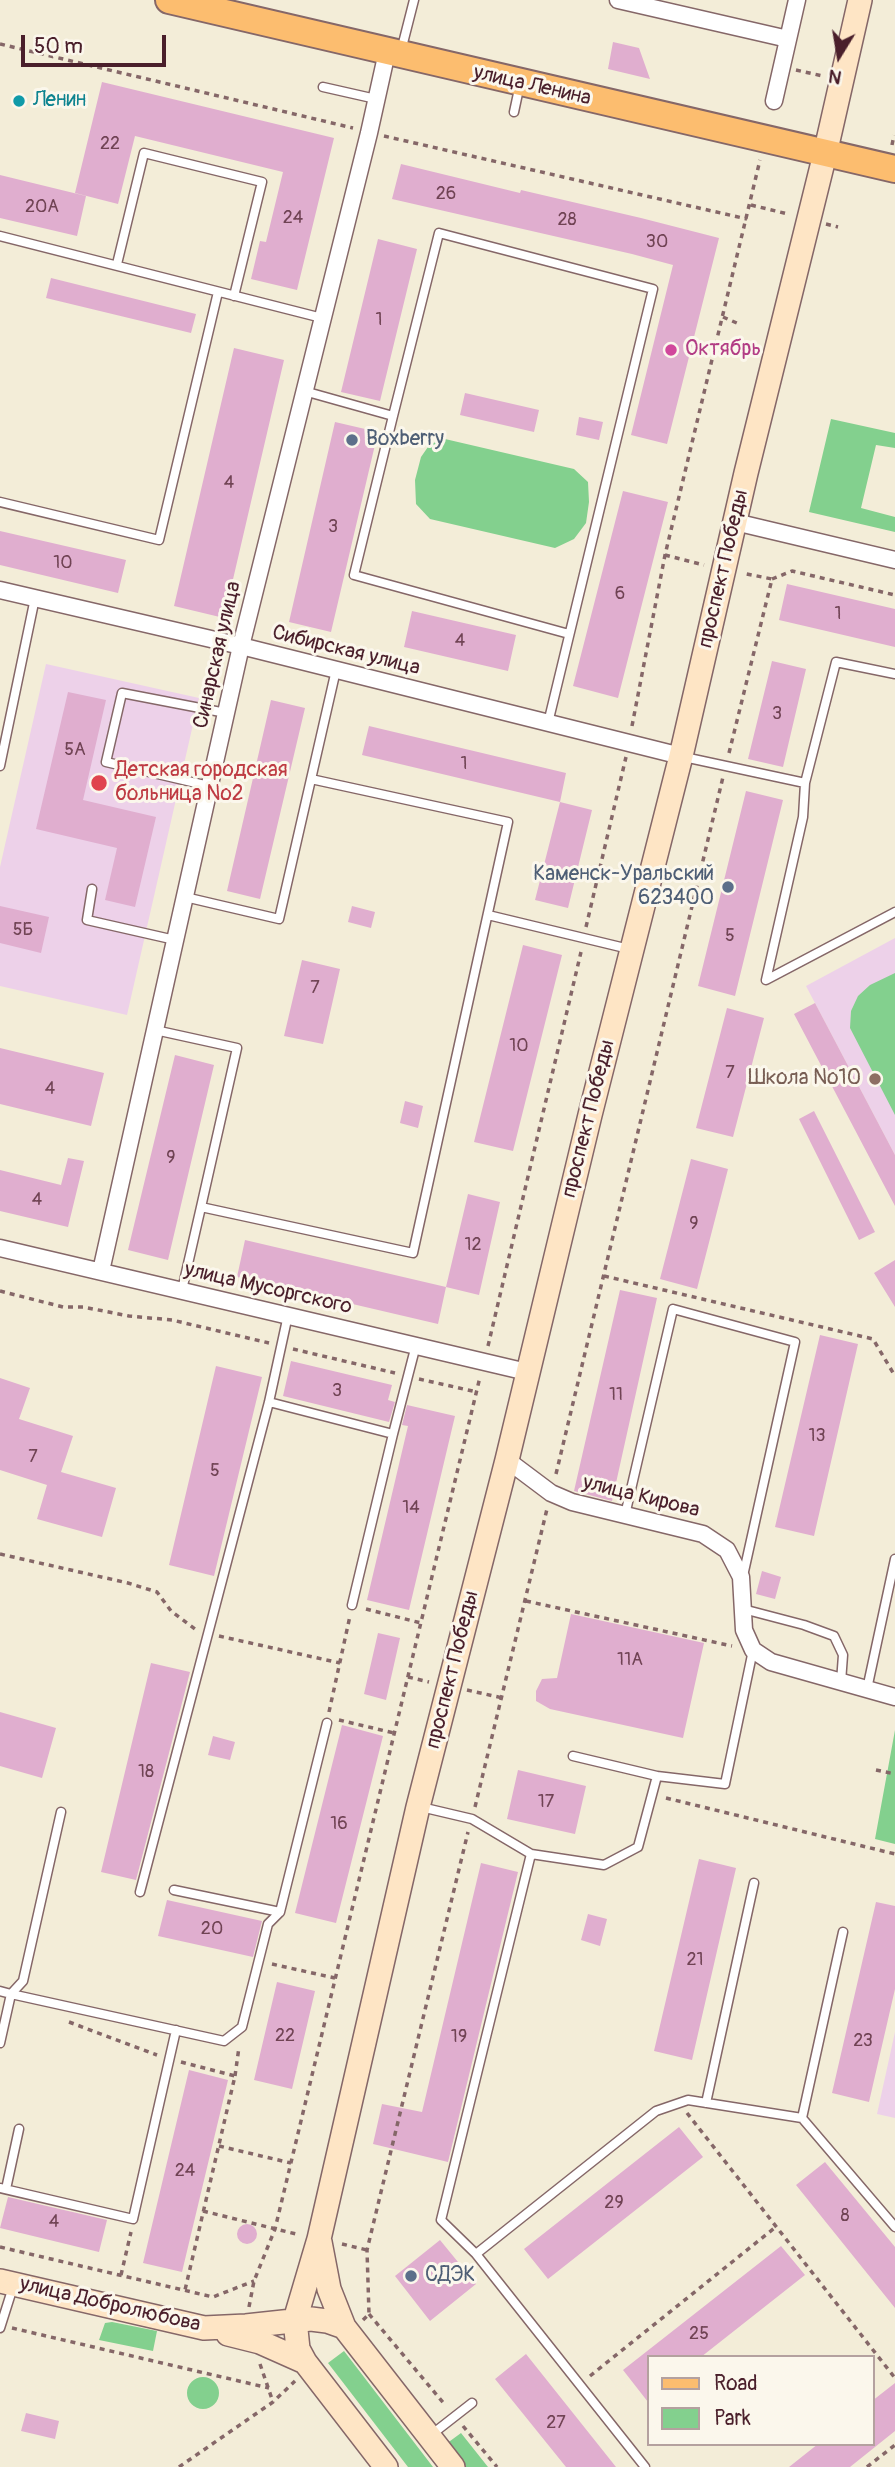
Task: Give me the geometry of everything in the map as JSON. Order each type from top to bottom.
[{"type":"main road","name":"улица Ленина","points":[[169,0],[895,169]]},
{"type":"main road","name":"проспект Победы","points":[[386,2467],[307,2364],[298,2349],[295,2320],[320,2239],[418,1807],[507,1460],[681,756],[723,569],[860,0]]},
{"type":"main road","name":"проспект Победы","points":[[320,2239],[329,2289],[346,2330],[453,2467]]},
{"type":"main road","name":"улица Добролюбова","points":[[7,2282],[204,2328],[248,2333],[295,2320],[327,2321],[346,2330]]},
{"type":"main road","points":[[248,2333],[307,2364]]},
{"type":"street","points":[[618,0],[788,39]]},
{"type":"street","points":[[774,101],[797,0]]},
{"type":"street","name":"Синарская улица","points":[[101,1271],[241,646],[376,99],[394,53]]},
{"type":"street","points":[[735,522],[895,560]]},
{"type":"street","name":"Сибирская улица","points":[[0,590],[241,646],[681,756]]},
{"type":"street","name":"улица Мусоргского","points":[[0,1248],[527,1372]]},
{"type":"street","name":"улица Кирова","points":[[507,1460],[551,1493],[572,1502],[703,1534],[727,1549],[741,1577],[744,1630],[753,1650]]},
{"type":"street","points":[[753,1650],[771,1662],[895,1697]]},
{"type":"lane","points":[[394,53],[414,0]]},
{"type":"lane","points":[[514,112],[520,83]]},
{"type":"lane","points":[[323,87],[376,99]]},
{"type":"lane","points":[[117,264],[144,153],[262,182],[234,296]]},
{"type":"lane","points":[[548,723],[653,289],[439,233],[354,575],[569,634]]},
{"type":"lane","points":[[0,236],[322,318]]},
{"type":"lane","points":[[0,502],[159,540],[218,292]]},
{"type":"lane","points":[[303,391],[393,415]]},
{"type":"lane","points":[[0,766],[35,598]]},
{"type":"lane","points":[[895,674],[836,662],[804,783],[803,817],[766,980],[895,912]]},
{"type":"lane","points":[[185,897],[279,919],[336,670]]},
{"type":"lane","points":[[209,786],[106,762],[122,692],[226,713]]},
{"type":"lane","points":[[681,756],[804,783]]},
{"type":"lane","points":[[201,1207],[413,1254],[508,822],[311,779]]},
{"type":"lane","points":[[92,889],[87,920],[175,940]]},
{"type":"lane","points":[[488,915],[632,950]]},
{"type":"lane","points":[[155,1030],[237,1048],[182,1290]]},
{"type":"lane","points":[[625,1516],[673,1309],[795,1342],[741,1582]]},
{"type":"lane","points":[[139,1892],[269,1402],[288,1315]]},
{"type":"lane","points":[[352,1605],[416,1345]]},
{"type":"lane","points":[[269,1402],[393,1434]]},
{"type":"lane","points":[[867,1689],[895,1559]]},
{"type":"lane","points":[[743,1609],[834,1636],[843,1656],[841,1682]]},
{"type":"lane","points":[[573,1756],[657,1776],[725,1784],[753,1650]]},
{"type":"lane","points":[[0,1991],[224,2041],[242,2027],[268,1924],[281,1912],[327,1723]]},
{"type":"lane","points":[[418,1807],[472,1819],[531,1854],[604,1865],[638,1847],[657,1776]]},
{"type":"lane","points":[[0,2043],[11,1994],[23,1981],[61,1812]]},
{"type":"lane","points":[[531,1854],[441,2220],[476,2254],[645,2467]]},
{"type":"lane","points":[[706,2103],[754,1883]]},
{"type":"lane","points":[[174,1890],[281,1912]]},
{"type":"lane","points":[[802,2118],[843,1932]]},
{"type":"lane","points":[[19,2129],[3,2189],[133,2219],[176,2030]]},
{"type":"lane","points":[[476,2254],[656,2111],[688,2100],[802,2118],[895,2227]]},
{"type":"lane","points":[[0,2327],[7,2282]]},
{"type":"lane","points":[[429,2436],[472,2403]]},
{"type":"path","points":[[273,2402],[248,2333],[254,2281],[275,2229],[477,1392],[629,743],[665,555],[765,140]]},
{"type":"path","points":[[723,317],[739,324]]},
{"type":"path","points":[[665,555],[772,579],[792,571],[895,595]]},
{"type":"path","points":[[497,2467],[369,2314],[367,2250],[772,579]]},
{"type":"path","points":[[604,1276],[873,1339],[895,1376]]},
{"type":"path","points":[[0,1291],[63,1307],[83,1307],[172,1321],[477,1392]]},
{"type":"path","points":[[0,1554],[128,1583],[156,1592],[191,1628],[340,1663]]},
{"type":"path","points":[[526,1601],[753,1650]]},
{"type":"path","points":[[394,1733],[328,1717],[352,1605],[421,1623]]},
{"type":"path","points":[[876,1770],[895,1774]]},
{"type":"path","points":[[653,1795],[895,1854]]},
{"type":"path","points":[[259,1961],[335,1978]]},
{"type":"path","points":[[235,2076],[242,2027]]},
{"type":"path","points":[[680,2103],[895,2378]]},
{"type":"path","points":[[219,2146],[291,2163]]},
{"type":"path","points":[[203,2211],[367,2250]]},
{"type":"path","points":[[121,2276],[133,2219]]},
{"type":"path","points":[[580,2385],[776,2226]]},
{"type":"path","points":[[0,2248],[213,2297],[254,2281]]},
{"type":"path","points":[[346,2330],[369,2314]]},
{"type":"path","points":[[0,2327],[269,2388]]},
{"type":"path","points":[[178,2467],[273,2402],[307,2364]]},
{"type":"path","points":[[866,2467],[895,2445]]},
{"type":"shaded area","name":"Детская городская больница №2","points":[[46,664],[199,698],[127,1015],[0,986],[0,867]]},
{"type":"shaded area","name":"Школа №10","points":[[895,938],[895,1155],[806,986]]},
{"type":"shaded area","points":[[895,2032],[895,2118],[877,2114]]},
{"type":"green space","points":[[831,419],[895,433],[895,448],[876,445],[861,508],[895,517],[895,532],[809,512]]},
{"type":"green space","points":[[445,439],[574,469],[588,482],[586,523],[574,539],[555,548],[430,519],[416,504],[415,480],[421,457],[430,444]]},
{"type":"green space","points":[[895,973],[895,1115],[850,1028],[851,1011],[858,996],[870,985]]},
{"type":"green space","points":[[895,1730],[895,1844],[875,1839]]},
{"type":"green space","points":[[105,2323],[157,2331],[153,2351],[99,2340]]},
{"type":"green space","points":[[344,2351],[433,2467],[408,2467],[328,2363]]},
{"type":"green space","points":[[203,2377],[214,2382],[219,2393],[214,2404],[203,2409],[192,2404],[187,2393],[192,2382]]},
{"type":"green space","points":[[461,2433],[488,2467],[464,2467],[446,2444]]},
{"type":"building","points":[[613,42],[639,48],[650,79],[608,69]]},
{"type":"building","points":[[102,82],[334,138],[297,290],[251,279],[260,241],[266,242],[283,172],[135,136],[118,204],[75,193]]},
{"type":"building","points":[[401,164],[719,238],[667,444],[631,435],[673,265],[392,199]]},
{"type":"building","points":[[0,175],[86,196],[77,236],[0,218]]},
{"type":"building","points":[[378,239],[417,249],[380,401],[341,392]]},
{"type":"building","points":[[51,278],[196,314],[191,333],[46,298]]},
{"type":"building","points":[[234,348],[284,360],[224,618],[174,606]]},
{"type":"building","points":[[465,393],[539,410],[534,432],[460,415]]},
{"type":"building","points":[[579,417],[603,422],[599,440],[576,435]]},
{"type":"building","points":[[335,422],[378,432],[331,632],[289,622]]},
{"type":"building","points":[[623,491],[668,502],[618,698],[573,686]]},
{"type":"building","points":[[0,531],[126,560],[118,593],[0,565]]},
{"type":"building","points":[[787,584],[895,609],[895,647],[779,620]]},
{"type":"building","points":[[412,611],[516,635],[508,671],[404,647]]},
{"type":"building","points":[[772,661],[806,669],[783,767],[748,759]]},
{"type":"building","points":[[68,692],[106,700],[83,800],[156,817],[135,907],[105,900],[117,848],[36,829]]},
{"type":"building","points":[[271,700],[305,708],[260,899],[227,891]]},
{"type":"building","points":[[369,726],[566,773],[560,802],[362,755]]},
{"type":"building","points":[[746,791],[783,800],[735,996],[698,986]]},
{"type":"building","points":[[560,802],[592,810],[568,908],[535,900]]},
{"type":"building","points":[[0,906],[49,917],[41,953],[0,943]]},
{"type":"building","points":[[352,906],[375,912],[371,928],[348,922]]},
{"type":"building","points":[[523,945],[562,955],[513,1151],[474,1142]]},
{"type":"building","points":[[302,960],[340,969],[323,1044],[284,1036]]},
{"type":"building","points":[[815,1003],[895,1155],[895,1206],[794,1014]]},
{"type":"building","points":[[727,1008],[764,1018],[733,1137],[696,1128]]},
{"type":"building","points":[[0,1048],[104,1073],[91,1126],[0,1104]]},
{"type":"building","points":[[175,1055],[214,1065],[168,1260],[128,1250]]},
{"type":"building","points":[[405,1101],[423,1106],[418,1128],[400,1123]]},
{"type":"building","points":[[814,1111],[875,1232],[859,1240],[799,1119]]},
{"type":"building","points":[[68,1158],[84,1161],[68,1227],[0,1211],[0,1170],[61,1185]]},
{"type":"building","points":[[691,1159],[728,1169],[697,1289],[660,1279]]},
{"type":"building","points":[[468,1194],[500,1202],[479,1295],[446,1287]]},
{"type":"building","points":[[245,1240],[446,1287],[438,1324],[237,1277]]},
{"type":"building","points":[[895,1260],[895,1307],[874,1273]]},
{"type":"building","points":[[620,1290],[657,1298],[612,1501],[574,1491]]},
{"type":"building","points":[[820,1335],[858,1344],[814,1536],[775,1527]]},
{"type":"building","points":[[291,1361],[392,1385],[388,1400],[395,1402],[389,1422],[283,1396]]},
{"type":"building","points":[[216,1366],[262,1377],[214,1576],[169,1565]]},
{"type":"building","points":[[0,1378],[30,1388],[19,1419],[73,1436],[61,1472],[116,1488],[102,1537],[37,1519],[47,1485],[0,1470]]},
{"type":"building","points":[[407,1405],[455,1416],[409,1610],[367,1600],[408,1426],[402,1425]]},
{"type":"building","points":[[762,1571],[781,1577],[775,1599],[756,1594]]},
{"type":"building","points":[[571,1614],[704,1643],[683,1738],[550,1709],[536,1701],[536,1691],[542,1679],[557,1678]]},
{"type":"building","points":[[378,1633],[400,1638],[386,1700],[364,1694]]},
{"type":"building","points":[[151,1663],[190,1672],[136,1880],[101,1872]]},
{"type":"building","points":[[0,1712],[56,1728],[42,1778],[0,1766]]},
{"type":"building","points":[[342,1725],[383,1736],[336,1923],[295,1913]]},
{"type":"building","points":[[213,1736],[235,1742],[230,1760],[208,1755]]},
{"type":"building","points":[[518,1770],[586,1786],[575,1834],[507,1819]]},
{"type":"building","points":[[699,1859],[736,1868],[692,2060],[654,2051]]},
{"type":"building","points":[[481,1863],[518,1872],[448,2162],[373,2144],[382,2104],[422,2112]]},
{"type":"building","points":[[167,1900],[262,1921],[253,1957],[158,1936]]},
{"type":"building","points":[[876,1902],[895,1906],[895,1989],[869,2102],[832,2093]]},
{"type":"building","points":[[588,1914],[607,1919],[600,1946],[581,1940]]},
{"type":"building","points":[[277,1982],[315,1991],[292,2089],[254,2080]]},
{"type":"building","points":[[189,2070],[228,2080],[182,2272],[143,2263]]},
{"type":"building","points":[[679,2127],[703,2157],[548,2279],[524,2249]]},
{"type":"building","points":[[825,2162],[895,2247],[895,2308],[796,2185]]},
{"type":"building","points":[[8,2197],[107,2220],[99,2252],[0,2228]]},
{"type":"building","points":[[247,2224],[254,2227],[257,2234],[254,2241],[247,2244],[240,2241],[237,2234],[240,2227]]},
{"type":"building","points":[[440,2240],[476,2284],[430,2321],[395,2276]]},
{"type":"building","points":[[781,2246],[805,2275],[704,2355],[646,2355],[646,2399],[623,2370]]},
{"type":"building","points":[[526,2354],[616,2467],[566,2467],[495,2379]]},
{"type":"building","points":[[895,2383],[895,2431],[850,2467],[789,2467],[815,2446],[874,2446],[874,2399]]},
{"type":"building","points":[[26,2413],[59,2421],[55,2439],[21,2431]]},
{"type":"place","name":"Ленин","points":[[19,101]]},
{"type":"place","name":"Октябрь","points":[[671,350]]},
{"type":"place","name":"Boxberry","points":[[352,440]]},
{"type":"place","name":"Детская городская больница №2","points":[[99,783]]},
{"type":"place","name":"Каменск-Уральский 623400","points":[[728,887]]},
{"type":"place","name":"Школа №10","points":[[875,1079]]},
{"type":"place","name":"СДЭК","points":[[411,2276]]}]
